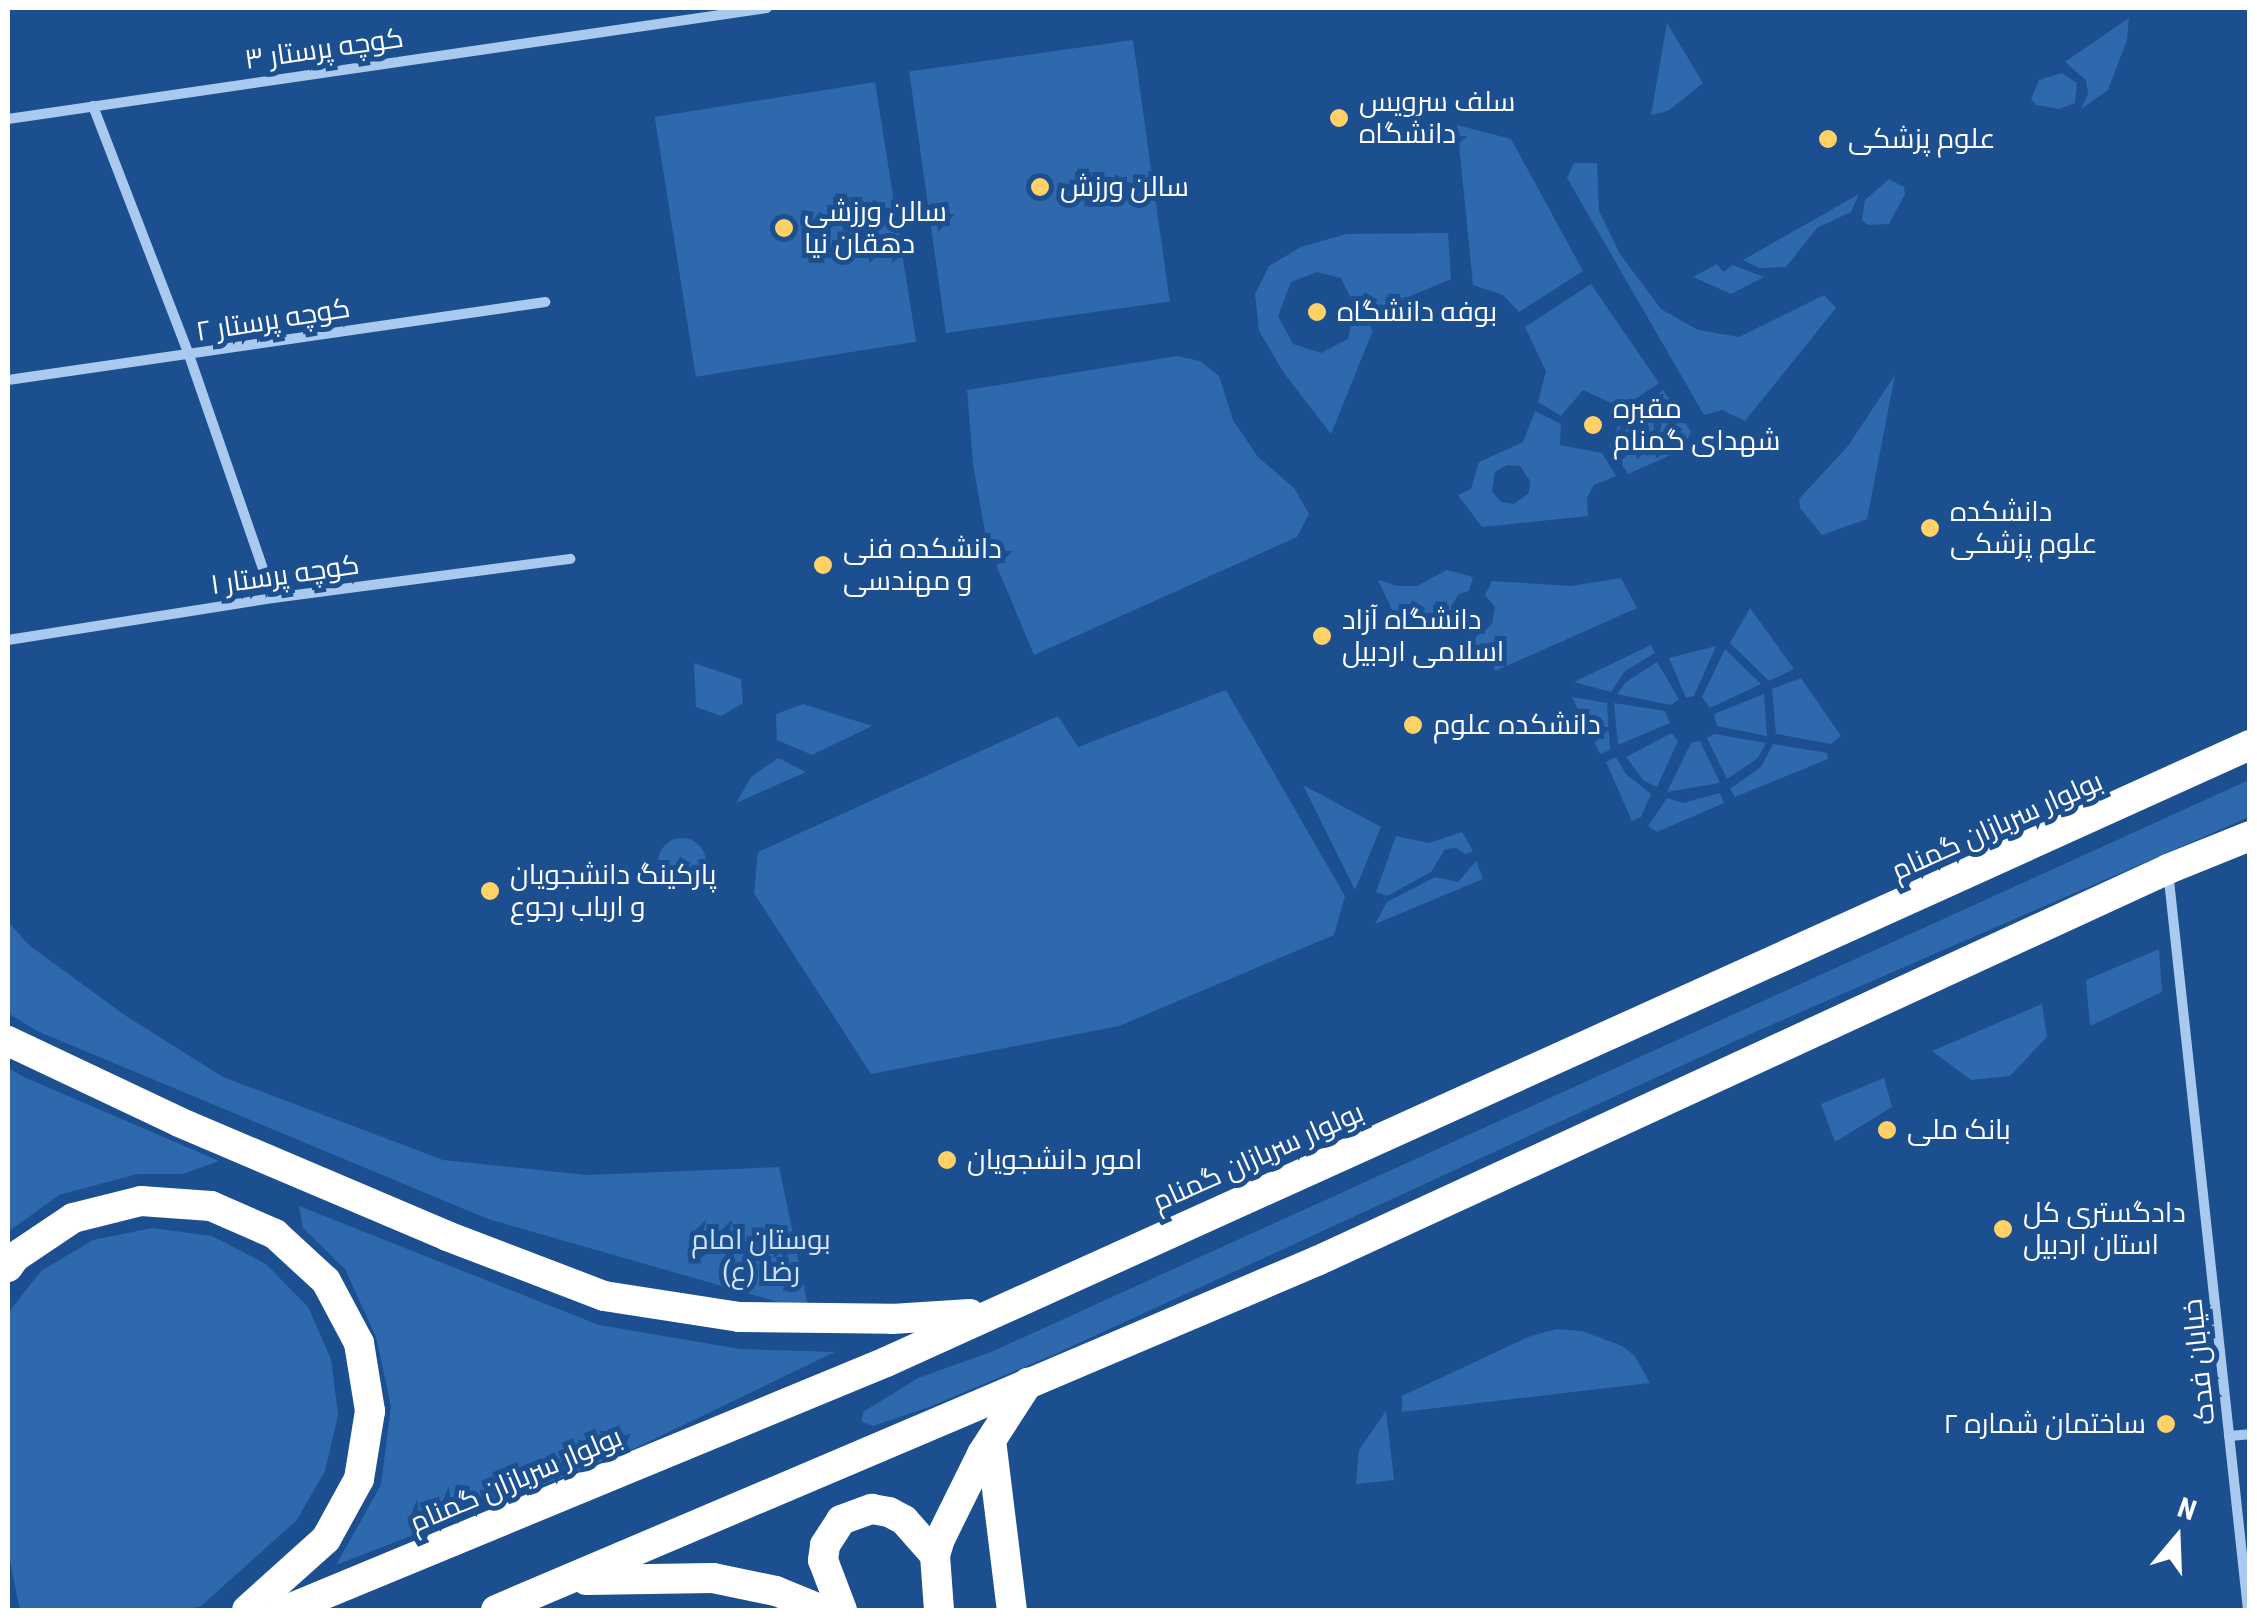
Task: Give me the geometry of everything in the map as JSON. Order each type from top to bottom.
[{"type":"highway","name":"بولوار سربازان گمنام","points":[[286,1610],[886,1362],[2250,745]]},
{"type":"highway","points":[[496,1610],[1317,1261],[2168,869],[2250,836]]},
{"type":"highway","points":[[8,1041],[197,1130],[447,1236],[604,1296],[739,1318],[892,1319],[988,1313]]},
{"type":"highway","points":[[8,1267],[16,1257],[73,1218],[141,1201],[210,1206],[274,1234],[326,1281],[359,1343],[370,1412],[358,1479],[326,1539],[247,1610]]},
{"type":"highway","points":[[939,1610],[935,1554],[991,1440],[1028,1383]]},
{"type":"highway","points":[[991,1440],[1012,1610]]},
{"type":"highway","points":[[842,1610],[823,1560],[831,1532],[842,1520],[872,1509],[889,1512],[904,1520],[935,1554]]},
{"type":"highway","points":[[568,1580],[713,1578],[776,1591],[822,1610]]},
{"type":"street","name":"کوچه پرستار ۳","points":[[8,120],[766,8]]},
{"type":"street","points":[[94,106],[190,355],[273,598]]},
{"type":"street","name":"کوچه پرستار ۲","points":[[8,380],[544,302]]},
{"type":"street","name":"کوچه پرستار ۱","points":[[8,640],[273,598],[570,560]]},
{"type":"street","name":"خیابان فدک","points":[[2168,869],[2248,1610]]},
{"type":"street","points":[[2230,1436],[2250,1434]]},
{"type":"green space","points":[[2129,18],[2127,40],[2108,90],[2081,109],[2088,94],[2086,80],[2065,62]]},
{"type":"green space","points":[[1667,23],[1703,83],[1668,111],[1651,115]]},
{"type":"green space","name":"سالن ورزش","points":[[1133,40],[1170,301],[946,333],[909,71]]},
{"type":"green space","points":[[2062,73],[2077,83],[2075,103],[2059,109],[2036,105],[2031,99],[2039,80]]},
{"type":"green space","name":"سالن ورزشی دهقان نیا","points":[[875,82],[916,342],[696,377],[655,117]]},
{"type":"green space","points":[[1457,125],[1511,139],[1583,271],[1519,312],[1503,295],[1473,285]]},
{"type":"green space","points":[[1574,163],[1597,163],[1599,211],[1620,254],[1661,309],[1698,330],[1739,337],[1824,295],[1836,308],[1745,421],[1722,410],[1704,415],[1567,178]]},
{"type":"green space","points":[[1889,179],[1904,187],[1905,194],[1889,224],[1868,225],[1862,220],[1865,200]]},
{"type":"green space","points":[[1859,194],[1851,212],[1817,228],[1786,267],[1759,268],[1743,260]]},
{"type":"green space","points":[[1448,233],[1451,279],[1382,308],[1331,434],[1284,373],[1259,331],[1255,294],[1269,266],[1301,247],[1346,234]],"holes":[[[1317,272],[1341,278],[1355,307],[1348,339],[1321,353],[1293,344],[1278,316],[1291,282]]]},
{"type":"green space","points":[[1717,264],[1723,272],[1733,265],[1764,277],[1731,294],[1693,277]]},
{"type":"green space","points":[[1591,284],[1659,383],[1622,408],[1583,390],[1561,416],[1538,402],[1546,371],[1525,327]]},
{"type":"green space","points":[[1177,356],[1200,361],[1219,376],[1233,420],[1258,457],[1294,488],[1309,514],[1297,537],[1034,655],[987,543],[973,464],[967,390]]},
{"type":"green space","points":[[1895,375],[1867,519],[1822,535],[1800,508],[1799,499],[1848,446]]},
{"type":"green space","points":[[1663,390],[1691,432],[1682,450],[1628,474],[1609,446],[1621,421]]},
{"type":"green space","points":[[1535,411],[1561,424],[1560,445],[1602,453],[1616,476],[1594,485],[1587,498],[1588,516],[1482,527],[1458,495],[1471,489],[1479,462],[1523,442]],"holes":[[[1507,465],[1520,466],[1530,481],[1529,493],[1514,504],[1501,502],[1492,491],[1495,472]]]},
{"type":"green space","points":[[1447,570],[1473,577],[1469,591],[1459,594],[1451,606],[1455,631],[1402,631],[1378,580],[1417,586]]},
{"type":"green space","points":[[1621,578],[1637,608],[1495,671],[1492,658],[1468,637],[1485,631],[1492,623],[1495,607],[1485,595],[1492,581],[1571,586]]},
{"type":"green space","points":[[1750,608],[1794,669],[1769,681],[1730,643]]},
{"type":"green space","points":[[1651,645],[1655,653],[1625,671],[1611,692],[1574,682]]},
{"type":"green space","points":[[1716,646],[1694,696],[1686,698],[1669,658]]},
{"type":"green space","points":[[1725,649],[1761,684],[1710,708],[1702,697]]},
{"type":"green space","points":[[1657,662],[1679,699],[1671,705],[1617,694],[1626,682]]},
{"type":"green space","points":[[694,663],[741,679],[743,703],[721,716],[696,707]]},
{"type":"green space","points":[[1801,678],[1841,736],[1831,744],[1776,734],[1772,689]]},
{"type":"green space","points":[[1226,690],[1345,896],[1334,935],[1119,1026],[871,1074],[754,893],[758,852],[1058,716],[1078,747]]},
{"type":"green space","points":[[1764,694],[1767,736],[1717,726],[1714,714]]},
{"type":"green space","points":[[1572,697],[1607,703],[1610,750],[1600,754]]},
{"type":"green space","points":[[1614,703],[1665,711],[1670,723],[1618,745]]},
{"type":"green space","points":[[803,704],[872,726],[812,755],[777,740],[776,714]]},
{"type":"green space","points":[[1672,733],[1678,741],[1657,787],[1644,781],[1626,757]]},
{"type":"green space","points":[[1714,734],[1766,743],[1758,758],[1727,779],[1707,738]]},
{"type":"green space","points":[[1700,741],[1720,783],[1667,792],[1691,743]]},
{"type":"green space","points":[[1773,744],[1827,753],[1828,759],[1735,797],[1730,789],[1761,767]]},
{"type":"green space","points":[[1616,757],[1626,774],[1651,794],[1641,817],[1632,821],[1606,762]]},
{"type":"green space","points":[[778,758],[806,772],[736,803],[751,777]]},
{"type":"green space","points":[[2249,780],[2249,817],[1755,1032],[1053,1355],[929,1407],[873,1426],[862,1422],[863,1412],[918,1378],[991,1352]]},
{"type":"green space","points":[[1303,785],[1381,827],[1355,890]]},
{"type":"green space","points":[[1720,793],[1724,803],[1657,832],[1648,826],[1667,798],[1683,803]]},
{"type":"green space","points":[[1462,832],[1473,851],[1465,854],[1456,848],[1445,849],[1431,872],[1387,896],[1376,892],[1396,836],[1429,843]]},
{"type":"green space","points":[[682,838],[699,845],[706,862],[699,879],[682,886],[665,879],[658,862],[665,845]]},
{"type":"green space","points":[[1476,861],[1483,879],[1375,924],[1387,902],[1435,877],[1458,882]]},
{"type":"green space","name":"بوستان امام رضا (ع)","points":[[8,922],[30,946],[126,1016],[223,1077],[443,1160],[587,1175],[779,1167],[809,1311],[488,1219],[37,1031],[8,1013]]},
{"type":"green space","points":[[2159,949],[2162,992],[2090,1026],[2086,980]]},
{"type":"green space","points":[[2042,1004],[2047,1037],[2010,1076],[1971,1080],[1932,1051]]},
{"type":"green space","points":[[8,1068],[219,1161],[183,1174],[137,1174],[59,1195],[8,1232]]},
{"type":"green space","points":[[1884,1078],[1892,1107],[1835,1142],[1821,1104]]},
{"type":"green space","points":[[299,1206],[599,1325],[740,1349],[835,1352],[627,1452],[336,1565],[381,1485],[391,1406],[376,1337],[345,1269],[303,1228]]},
{"type":"green space","points":[[152,1228],[212,1236],[266,1264],[308,1307],[331,1359],[338,1415],[325,1471],[297,1520],[201,1606],[186,1610],[20,1610],[8,1551],[8,1313],[41,1271],[93,1240]]},
{"type":"green space","points":[[1556,1329],[1582,1331],[1622,1346],[1634,1355],[1650,1383],[1402,1412],[1402,1396],[1528,1337]]},
{"type":"green space","points":[[1386,1411],[1394,1480],[1356,1484],[1359,1450]]},
{"type":"place","name":"سلف سرویس دانشگاه","points":[[1339,118]]},
{"type":"place","name":"علوم پزشکی","points":[[1828,139]]},
{"type":"place","name":"سالن ورزش","points":[[1040,187]]},
{"type":"place","name":"سالن ورزشی دهقان نیا","points":[[784,228]]},
{"type":"place","name":"بوفه دانشگاه","points":[[1317,312]]},
{"type":"place","name":"مقبره شهدای گمنام","points":[[1593,425]]},
{"type":"place","name":"دانشکده علوم پزشکی","points":[[1930,528]]},
{"type":"place","name":"دانشکده فنی و مهندسی","points":[[823,565]]},
{"type":"place","name":"دانشگاه آزاد اسلامی اردبیل","points":[[1322,636]]},
{"type":"place","name":"دانشکده علوم","points":[[1413,725]]},
{"type":"place","name":"پارکینگ دانشجویان و ارباب رجوع","points":[[490,891]]},
{"type":"place","name":"بانک ملی","points":[[1887,1130]]},
{"type":"place","name":"امور دانشجویان","points":[[947,1160]]},
{"type":"place","name":"دادگستری کل استان اردبیل","points":[[2003,1229]]},
{"type":"place","name":"ساختمان شماره ۲","points":[[2166,1424]]}]
